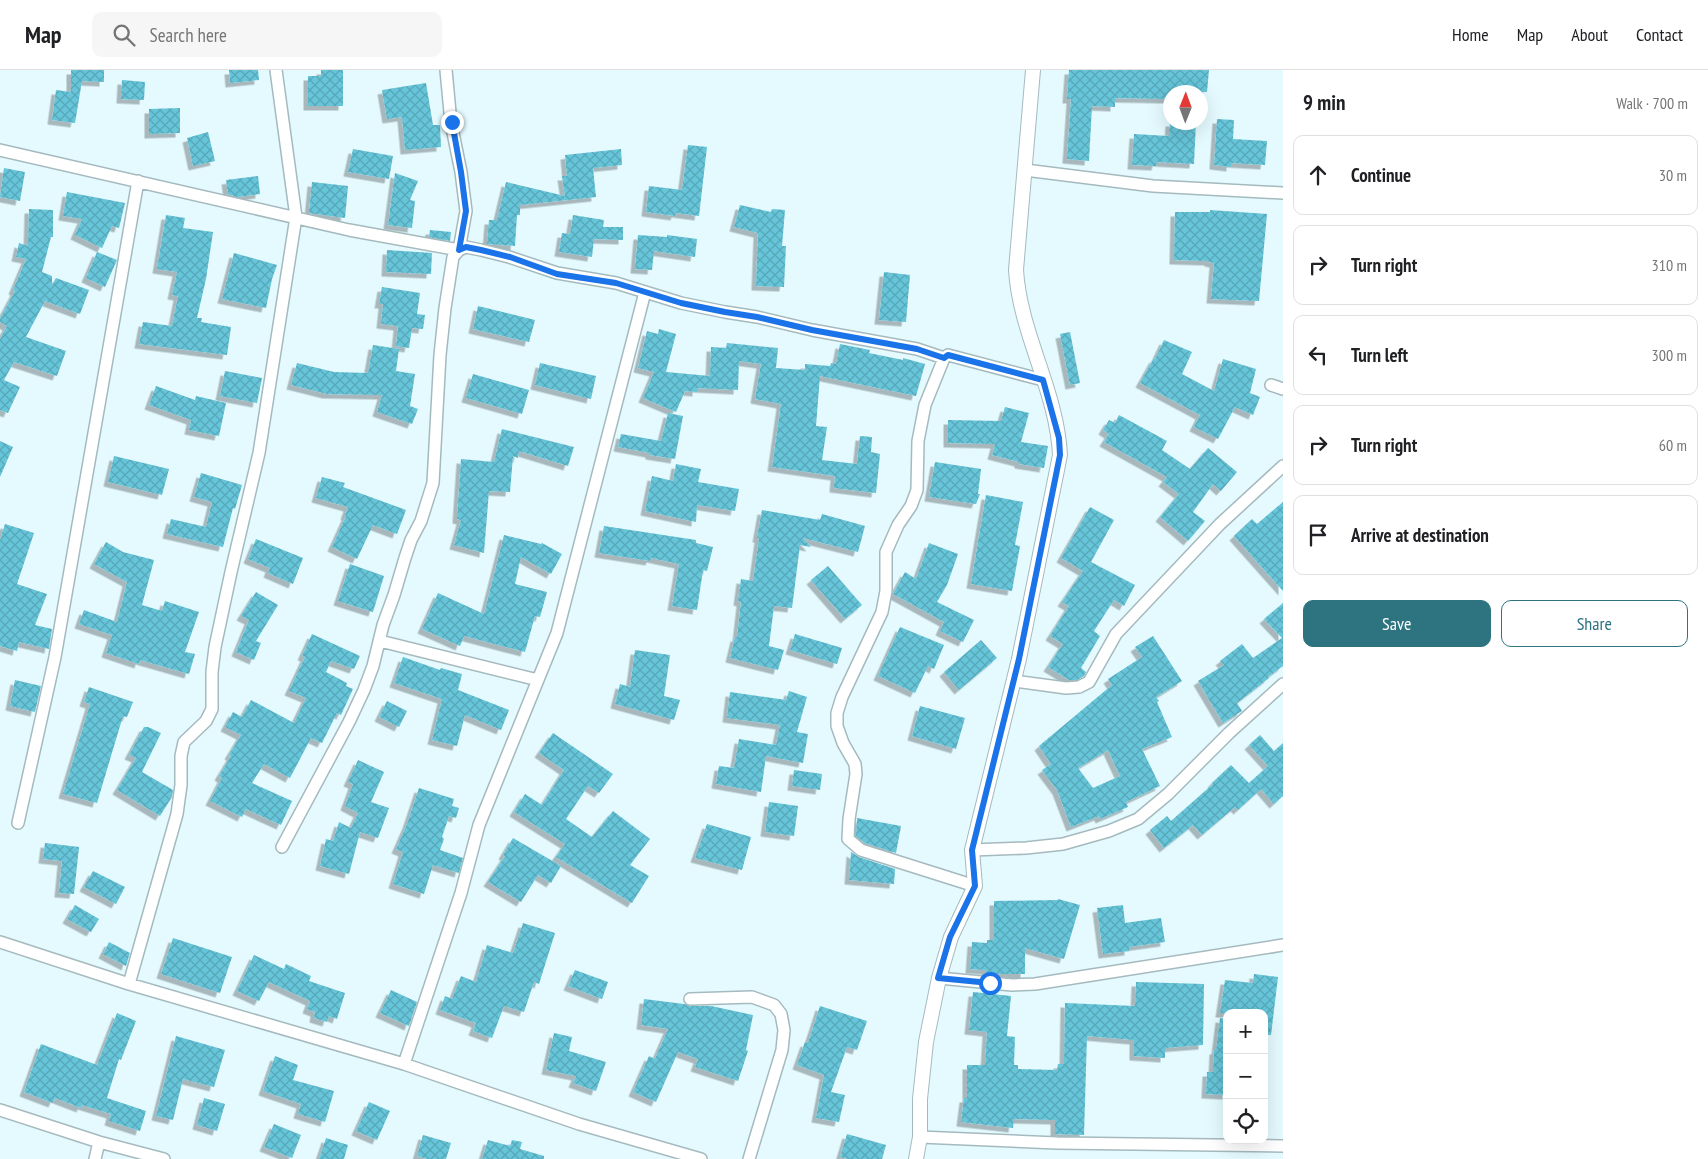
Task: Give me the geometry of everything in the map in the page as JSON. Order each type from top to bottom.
[{"type":"street","points":[[129,984],[177,814],[181,786],[181,756],[184,742],[206,721],[212,709],[212,672],[216,646],[230,572],[259,453],[296,217],[276,70]]},
{"type":"street","points":[[446,70],[466,211],[459,250]]},
{"type":"street","points":[[916,1159],[920,1137],[920,1099],[926,1042],[938,978],[950,937],[975,886],[972,850],[1014,681],[1060,455],[1059,438],[1017,287],[1016,270],[1033,70]]},
{"type":"street","points":[[0,150],[349,230],[459,250]]},
{"type":"street","points":[[1025,170],[1153,186],[1283,193]]},
{"type":"street","points":[[18,823],[55,657],[138,182]]},
{"type":"street","points":[[282,848],[349,722],[373,666],[382,625],[394,595],[411,540],[421,521],[433,483],[440,355],[445,308],[453,257],[459,250],[466,247],[481,250],[510,257],[557,274],[616,283],[681,303],[917,349],[944,358]]},
{"type":"street","points":[[404,1064],[461,893],[479,825],[557,633],[645,292]]},
{"type":"street","points":[[975,886],[861,850],[848,839],[848,819],[856,774],[855,764],[843,743],[837,726],[838,713],[842,697],[882,612],[886,591],[886,552],[898,525],[912,506],[917,490],[918,441],[923,414],[944,358],[948,355],[1043,380]]},
{"type":"street","points":[[1271,384],[1283,389]]},
{"type":"street","points":[[1014,681],[1066,688],[1079,687],[1089,682],[1116,634],[1220,524],[1283,466]]},
{"type":"street","points":[[380,641],[538,680]]},
{"type":"street","points":[[972,850],[1026,848],[1063,844],[1109,832],[1138,819],[1168,794],[1229,733],[1283,684]]},
{"type":"street","points":[[0,942],[129,984],[404,1064],[579,1124],[701,1159]]},
{"type":"street","points":[[938,978],[1012,985],[1035,984],[1283,945]]},
{"type":"street","points":[[690,1000],[752,997],[774,1005],[781,1014],[784,1030],[782,1050],[749,1159]]},
{"type":"street","points":[[0,1110],[99,1142],[164,1159]]},
{"type":"street","points":[[920,1137],[1057,1143],[1283,1146]]},
{"type":"street","points":[[95,1159],[99,1142]]},
{"type":"building","points":[[71,70],[104,70],[104,82],[82,81],[75,123],[52,120],[56,90],[71,92]]},
{"type":"building","points":[[229,70],[258,70],[259,80],[230,83]]},
{"type":"building","points":[[321,70],[343,70],[343,106],[308,106],[308,76],[321,76]]},
{"type":"building","points":[[1069,70],[1209,70],[1208,85],[1163,85],[1163,99],[1115,98],[1115,107],[1092,106],[1089,161],[1067,159],[1071,99],[1067,99]]},
{"type":"building","points":[[122,80],[145,82],[144,100],[121,99]]},
{"type":"building","points":[[426,83],[433,125],[440,125],[441,147],[405,150],[402,117],[387,119],[382,90]]},
{"type":"building","points":[[180,108],[180,133],[149,134],[149,109]]},
{"type":"building","points":[[1217,119],[1234,120],[1233,139],[1267,141],[1265,165],[1231,163],[1231,167],[1214,165]]},
{"type":"building","points":[[1169,130],[1196,130],[1194,164],[1157,162],[1156,166],[1132,165],[1134,134],[1169,136]]},
{"type":"building","points":[[208,132],[215,161],[193,166],[187,138]]},
{"type":"building","points":[[688,145],[707,147],[699,216],[676,213],[675,216],[646,212],[649,186],[682,190]]},
{"type":"building","points":[[353,149],[393,156],[389,179],[348,172]]},
{"type":"building","points":[[621,149],[622,165],[593,168],[596,197],[520,205],[520,215],[517,215],[515,246],[487,244],[489,220],[497,220],[506,182],[565,196],[562,176],[567,176],[565,155]]},
{"type":"building","points":[[4,168],[25,172],[20,201],[0,197]]},
{"type":"building","points":[[395,173],[418,181],[410,200],[415,201],[412,228],[388,225]]},
{"type":"building","points":[[258,176],[260,194],[237,197],[228,194],[226,180]]},
{"type":"building","points":[[312,182],[348,186],[345,218],[309,213]]},
{"type":"building","points":[[67,192],[125,203],[119,228],[112,226],[102,248],[75,235],[82,219],[63,216]]},
{"type":"building","points":[[740,205],[771,212],[772,209],[785,210],[782,246],[786,246],[784,287],[756,286],[758,233],[734,227]]},
{"type":"building","points":[[29,209],[53,210],[53,237],[51,237],[42,272],[52,276],[52,285],[56,278],[89,290],[80,314],[45,301],[26,337],[66,351],[57,376],[14,362],[4,380],[20,387],[8,413],[0,410],[0,339],[7,326],[0,322],[0,319],[15,291],[13,290],[26,259],[16,257],[19,243],[28,246]]},
{"type":"building","points":[[1210,210],[1267,214],[1259,301],[1211,299],[1214,263],[1209,261],[1174,260],[1175,212],[1210,212]]},
{"type":"building","points":[[166,215],[185,218],[183,228],[213,232],[206,279],[197,318],[202,318],[201,322],[231,327],[227,355],[139,344],[143,322],[172,326],[178,296],[172,295],[177,272],[157,269]]},
{"type":"building","points":[[573,215],[604,220],[603,227],[623,227],[623,240],[594,239],[592,257],[559,252],[562,233],[570,234]]},
{"type":"building","points":[[430,230],[451,232],[450,241],[429,237]]},
{"type":"building","points":[[638,235],[667,237],[667,235],[697,239],[695,257],[654,251],[652,270],[635,269]]},
{"type":"building","points":[[387,250],[432,253],[431,274],[386,272]]},
{"type":"building","points":[[97,252],[117,260],[105,287],[86,278]]},
{"type":"building","points":[[234,253],[277,265],[266,308],[222,299]]},
{"type":"building","points":[[884,272],[910,275],[906,322],[879,320]]},
{"type":"building","points":[[382,287],[420,293],[417,314],[425,315],[423,329],[412,328],[409,348],[396,346],[398,326],[381,324],[383,304],[379,304]]},
{"type":"building","points":[[478,306],[535,320],[529,342],[473,329]]},
{"type":"building","points":[[659,329],[676,334],[666,372],[710,376],[711,347],[726,348],[727,343],[778,348],[776,368],[805,370],[805,364],[830,366],[831,363],[836,364],[840,344],[870,350],[869,353],[903,360],[903,358],[925,364],[916,396],[820,376],[816,426],[827,427],[822,460],[857,464],[860,436],[872,437],[871,452],[880,454],[876,493],[834,488],[835,476],[772,467],[781,404],[755,399],[761,364],[739,361],[738,390],[697,388],[697,392],[685,391],[676,412],[643,398],[654,372],[638,368],[647,331],[658,334]]},
{"type":"building","points":[[1070,332],[1080,383],[1070,385],[1060,334]]},
{"type":"building","points":[[1164,340],[1192,352],[1182,374],[1214,391],[1223,359],[1256,369],[1250,393],[1260,397],[1253,415],[1235,407],[1218,439],[1194,427],[1200,415],[1140,383]]},
{"type":"building","points":[[373,345],[399,349],[396,371],[415,374],[410,406],[418,409],[412,424],[377,412],[382,395],[327,394],[291,385],[297,363],[334,372],[368,373]]},
{"type":"building","points":[[540,363],[596,376],[591,399],[535,385]]},
{"type":"building","points":[[225,371],[262,378],[257,403],[220,396]]},
{"type":"building","points":[[473,374],[529,390],[522,414],[466,398]]},
{"type":"building","points":[[156,386],[195,400],[196,396],[226,403],[219,436],[189,430],[191,420],[149,405]]},
{"type":"building","points":[[1005,407],[1029,413],[1021,442],[1048,446],[1044,468],[1019,464],[1019,462],[992,455],[995,444],[948,443],[948,420],[1001,421]]},
{"type":"building","points":[[668,413],[683,416],[675,459],[618,447],[621,434],[661,441]]},
{"type":"building","points":[[1119,415],[1167,441],[1162,450],[1190,469],[1208,448],[1237,472],[1221,491],[1213,484],[1193,512],[1205,521],[1188,541],[1160,517],[1179,494],[1163,482],[1167,477],[1104,442],[1109,434],[1103,430],[1109,420],[1115,423]]},
{"type":"building","points":[[502,429],[574,447],[568,466],[519,451],[518,458],[513,456],[510,492],[489,491],[484,553],[454,545],[461,520],[457,519],[461,459],[494,462]]},
{"type":"building","points":[[0,441],[13,447],[0,477]]},
{"type":"building","points":[[114,456],[169,469],[162,495],[108,482]]},
{"type":"building","points":[[935,462],[981,469],[978,494],[980,494],[976,504],[929,497]]},
{"type":"building","points":[[676,464],[701,469],[698,482],[739,489],[735,511],[697,505],[696,522],[645,511],[652,476],[673,481]]},
{"type":"building","points":[[201,473],[242,485],[235,509],[233,508],[223,547],[167,534],[171,519],[206,527],[212,502],[194,497]]},
{"type":"building","points":[[322,477],[345,483],[343,487],[406,510],[397,534],[373,525],[357,559],[332,547],[348,507],[316,498]]},
{"type":"building","points":[[986,495],[1023,502],[1015,545],[1020,546],[1012,591],[971,584]]},
{"type":"building","points":[[1283,502],[1283,591],[1234,536],[1252,519],[1257,524]]},
{"type":"building","points":[[1090,507],[1114,520],[1091,562],[1135,585],[1124,606],[1114,600],[1094,631],[1100,636],[1081,668],[1086,672],[1084,676],[1077,680],[1069,680],[1048,667],[1063,644],[1050,636],[1069,606],[1062,602],[1083,571],[1061,558]]},
{"type":"building","points":[[762,510],[820,520],[822,514],[865,526],[858,552],[803,538],[811,547],[800,545],[792,608],[774,606],[769,646],[784,650],[778,670],[730,658],[735,637],[737,637],[741,602],[738,601],[741,579],[753,581]]},
{"type":"building","points":[[5,524],[34,533],[17,584],[47,594],[35,625],[52,629],[49,649],[19,642],[17,651],[0,646],[0,540]]},
{"type":"building","points":[[604,526],[696,540],[696,543],[713,547],[707,571],[703,570],[697,610],[672,606],[679,564],[651,558],[650,561],[599,553]]},
{"type":"building","points":[[504,535],[542,543],[562,554],[551,574],[521,557],[515,584],[547,592],[540,617],[535,616],[525,652],[464,636],[460,646],[422,629],[438,593],[484,614]]},
{"type":"building","points":[[256,539],[303,558],[293,584],[268,573],[270,568],[248,559]]},
{"type":"building","points":[[106,542],[123,552],[154,560],[142,605],[162,611],[165,601],[199,612],[185,652],[195,654],[189,674],[140,660],[139,664],[106,653],[112,635],[79,624],[84,610],[117,622],[127,582],[94,564]]},
{"type":"building","points":[[929,543],[958,554],[947,585],[937,602],[974,620],[963,642],[940,631],[944,622],[893,594],[905,572],[916,579]]},
{"type":"building","points":[[350,564],[384,576],[373,612],[338,601]]},
{"type":"building","points":[[828,566],[862,605],[845,619],[811,580]]},
{"type":"building","points":[[256,592],[278,605],[256,641],[261,643],[254,660],[236,652],[249,620],[241,616]]},
{"type":"building","points":[[1283,603],[1283,666],[1237,703],[1242,711],[1223,723],[1198,681],[1224,665],[1220,661],[1242,644],[1253,658],[1282,638],[1264,619]]},
{"type":"building","points":[[900,627],[944,645],[934,669],[928,666],[915,693],[878,676]]},
{"type":"building","points":[[312,634],[360,656],[354,669],[331,661],[326,672],[347,683],[346,686],[353,689],[341,715],[337,713],[322,743],[311,738],[290,778],[264,764],[252,783],[292,801],[281,825],[246,809],[242,817],[210,801],[222,778],[219,776],[241,735],[225,727],[233,712],[242,717],[251,700],[294,723],[306,698],[289,691],[305,657],[302,656]]},
{"type":"building","points":[[795,634],[842,648],[837,664],[790,650]]},
{"type":"building","points":[[1153,636],[1182,681],[1156,697],[1172,737],[1142,749],[1160,786],[1126,802],[1128,807],[1100,819],[1099,816],[1071,827],[1057,790],[1042,770],[1051,764],[1039,746],[1112,685],[1108,679],[1142,657],[1135,647]],"holes":[[[1108,750],[1120,776],[1093,788],[1078,768]]]},
{"type":"building","points":[[981,640],[997,658],[959,690],[944,672]]},
{"type":"building","points":[[635,650],[670,655],[664,696],[680,700],[674,720],[615,704],[620,684],[630,687]]},
{"type":"building","points":[[403,657],[440,670],[441,668],[462,674],[458,690],[509,710],[501,730],[465,715],[457,746],[432,740],[442,699],[394,683]]},
{"type":"building","points":[[15,680],[41,686],[35,712],[10,706]]},
{"type":"building","points":[[89,687],[133,702],[127,717],[123,716],[97,803],[63,794],[90,704],[84,702]]},
{"type":"building","points":[[789,691],[807,697],[797,732],[808,734],[803,763],[766,756],[761,792],[716,784],[719,766],[734,768],[739,739],[776,745],[780,725],[727,718],[730,692],[786,700]]},
{"type":"building","points":[[387,701],[407,711],[399,727],[379,717]]},
{"type":"building","points":[[920,706],[965,718],[956,749],[912,736]]},
{"type":"building","points":[[144,727],[161,733],[142,772],[173,790],[172,797],[160,816],[117,790],[136,758],[129,755]]},
{"type":"building","points":[[553,733],[613,774],[599,793],[588,786],[566,819],[592,837],[613,811],[650,839],[630,865],[649,876],[632,903],[556,857],[565,844],[514,812],[525,794],[542,805],[564,770],[539,753]]},
{"type":"building","points":[[1260,735],[1274,751],[1283,743],[1283,796],[1274,804],[1261,789],[1238,810],[1235,807],[1202,835],[1193,825],[1164,848],[1150,830],[1167,816],[1171,821],[1213,784],[1231,765],[1249,783],[1268,766],[1249,745]]},
{"type":"building","points":[[358,760],[384,772],[371,802],[389,808],[378,838],[360,832],[349,874],[320,866],[326,839],[333,841],[339,822],[351,828],[358,813],[345,806],[353,784],[348,782]]},
{"type":"building","points":[[794,770],[822,774],[820,790],[792,786]]},
{"type":"building","points":[[419,788],[454,799],[452,806],[459,808],[456,818],[449,816],[440,850],[463,858],[459,873],[433,865],[424,894],[393,884],[403,852],[396,849]]},
{"type":"building","points":[[769,802],[798,806],[794,836],[765,832]]},
{"type":"building","points":[[857,818],[901,826],[896,853],[865,843],[856,836]]},
{"type":"building","points":[[707,824],[751,837],[742,870],[695,858]]},
{"type":"building","points":[[513,838],[561,866],[551,883],[538,875],[521,902],[488,882],[505,856],[503,855]]},
{"type":"building","points":[[45,843],[79,847],[74,894],[59,893],[62,861],[43,859]]},
{"type":"building","points":[[851,852],[859,857],[895,869],[894,884],[849,880]]},
{"type":"building","points":[[93,871],[125,887],[116,904],[84,887]]},
{"type":"building","points":[[1058,899],[1080,905],[1064,959],[1025,948],[1025,974],[986,974],[986,970],[970,969],[972,942],[987,943],[987,940],[994,940],[994,901]]},
{"type":"building","points":[[75,905],[99,919],[91,932],[67,919]]},
{"type":"building","points":[[1123,905],[1125,923],[1161,918],[1165,942],[1129,947],[1129,951],[1103,954],[1097,908]]},
{"type":"building","points":[[523,923],[555,933],[539,984],[534,982],[524,1012],[504,1006],[492,1038],[473,1031],[476,1023],[440,1010],[445,996],[452,999],[461,976],[476,982],[487,945],[513,953]]},
{"type":"building","points":[[173,938],[232,957],[220,993],[161,974]]},
{"type":"building","points":[[109,942],[130,953],[126,966],[103,954]]},
{"type":"building","points":[[254,955],[284,969],[286,964],[311,976],[309,981],[345,993],[337,1019],[329,1016],[327,1022],[314,1018],[315,1012],[307,1009],[310,1001],[269,982],[259,1001],[237,991]]},
{"type":"building","points":[[575,970],[608,982],[602,999],[568,986]]},
{"type":"building","points":[[1254,974],[1278,977],[1271,1035],[1268,1035],[1268,1009],[1223,1009],[1223,1013],[1220,1013],[1225,980],[1253,983]]},
{"type":"building","points":[[1136,982],[1204,984],[1203,1045],[1165,1048],[1165,1058],[1134,1056],[1134,1040],[1087,1036],[1084,1135],[1055,1134],[1055,1120],[1014,1119],[1013,1128],[961,1122],[964,1098],[967,1098],[967,1065],[985,1065],[987,1032],[969,1030],[973,992],[1011,996],[1007,1036],[1015,1037],[1014,1065],[1018,1065],[1018,1069],[1057,1070],[1058,1064],[1064,1064],[1065,1003],[1135,1006]]},
{"type":"building","points":[[391,990],[417,1002],[409,1026],[380,1013]]},
{"type":"building","points":[[644,999],[690,1006],[711,1006],[753,1015],[746,1050],[748,1051],[738,1081],[695,1067],[698,1059],[678,1052],[656,1102],[633,1092],[649,1056],[655,1059],[668,1029],[641,1025]]},
{"type":"building","points":[[820,1006],[867,1021],[857,1050],[847,1047],[831,1092],[845,1095],[839,1122],[816,1118],[824,1075],[797,1065],[805,1042],[808,1043]]},
{"type":"building","points":[[117,1013],[136,1021],[121,1060],[119,1059],[107,1098],[146,1111],[140,1131],[109,1121],[111,1114],[82,1105],[81,1108],[55,1098],[53,1103],[24,1092],[41,1044],[97,1065]]},
{"type":"building","points":[[1220,1018],[1223,1018],[1223,1095],[1206,1094],[1207,1072],[1213,1072],[1214,1050],[1216,1050]]},
{"type":"building","points":[[554,1033],[572,1037],[569,1051],[606,1062],[596,1091],[573,1083],[576,1076],[546,1070]]},
{"type":"building","points":[[176,1036],[225,1050],[214,1087],[183,1079],[173,1120],[156,1116]]},
{"type":"building","points":[[275,1056],[298,1065],[293,1080],[334,1091],[325,1122],[298,1114],[301,1104],[263,1091]]},
{"type":"building","points":[[204,1098],[225,1104],[217,1131],[197,1125]]},
{"type":"building","points":[[369,1102],[390,1111],[377,1140],[356,1131]]},
{"type":"building","points":[[274,1124],[301,1135],[292,1158],[264,1147]]},
{"type":"building","points":[[847,1134],[886,1145],[882,1159],[848,1159],[840,1157]]},
{"type":"building","points":[[423,1135],[451,1143],[446,1159],[427,1159],[417,1156]]},
{"type":"building","points":[[326,1138],[348,1145],[344,1159],[319,1159]]},
{"type":"building","points":[[488,1140],[510,1146],[512,1140],[522,1142],[520,1149],[544,1156],[544,1159],[482,1159]]},
{"type":"route","points":[[452,122],[466,211],[459,250],[466,247],[481,250],[510,257],[557,274],[616,283],[681,303],[757,317],[812,330],[874,340],[917,349],[944,358],[948,355],[1043,380],[1052,407],[1059,438],[1060,455],[1019,659],[972,850],[975,886],[950,937],[938,978],[990,983]]}]
